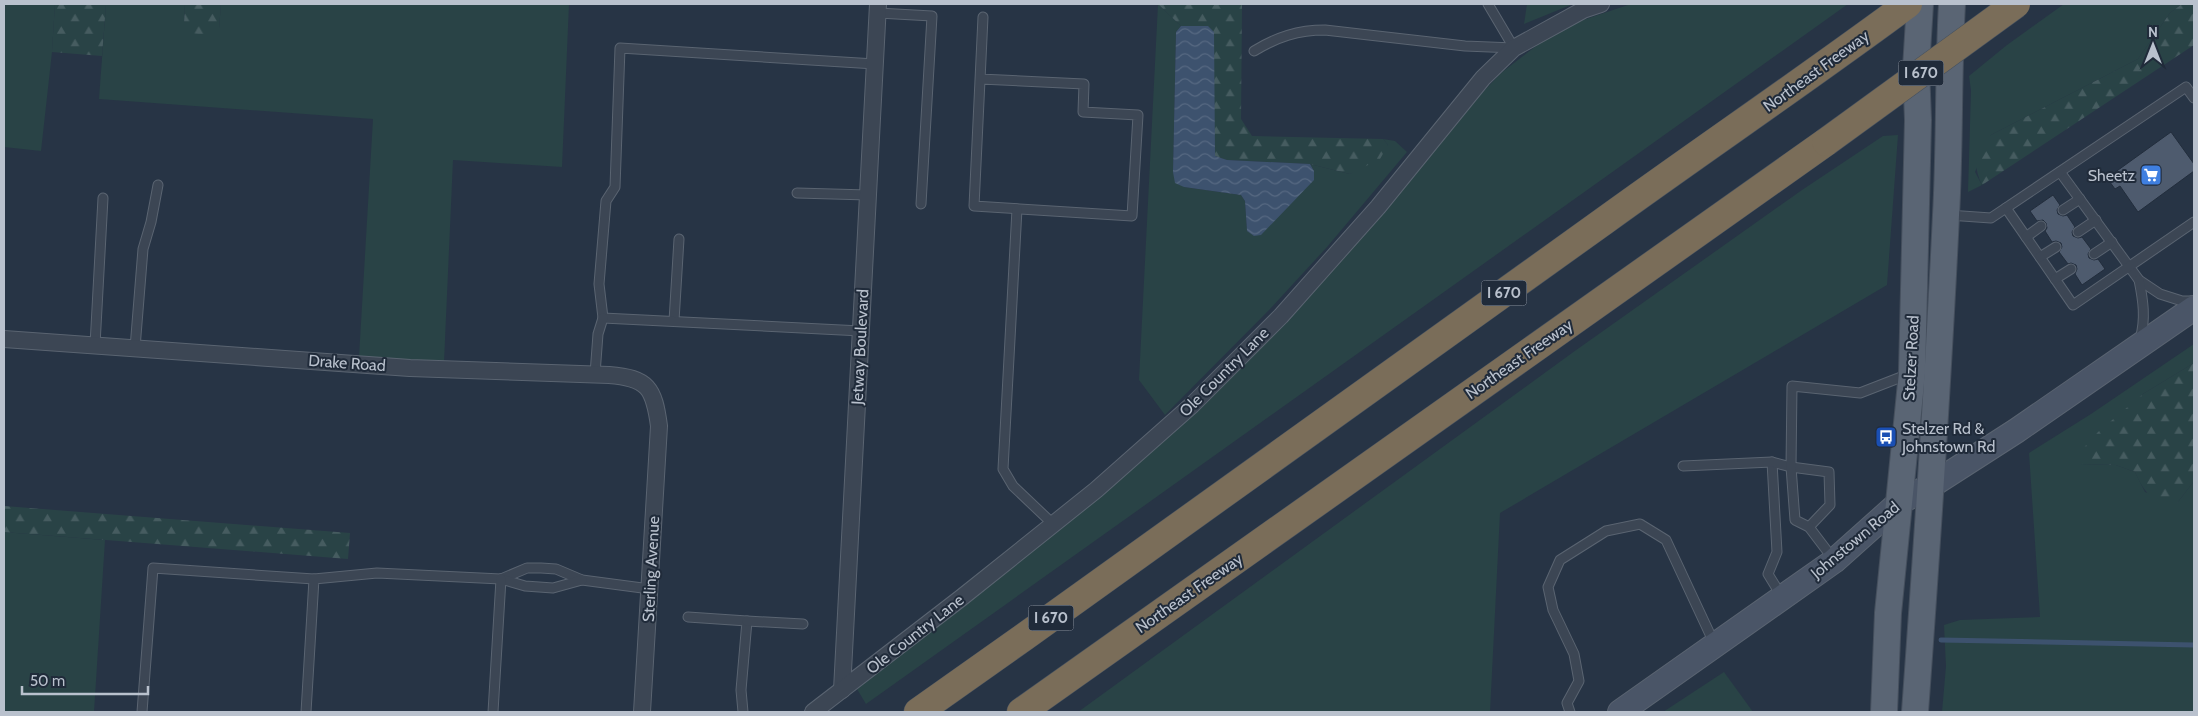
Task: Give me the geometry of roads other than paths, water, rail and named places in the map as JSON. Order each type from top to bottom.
[{"type":"highway","name":"Northeast Freeway","points":[[918,712],[1184,524],[1908,4]]},
{"type":"highway","name":"Northeast Freeway","points":[[1021,712],[1826,142],[2016,4]]},
{"type":"main road","name":"Stelzer Road","points":[[1884,712],[1888,613],[1912,373],[1918,120],[1916,68],[1920,4]]},
{"type":"main road","name":"Stelzer Road","points":[[1915,712],[1932,485],[1950,123],[1948,70],[1952,4]]},
{"type":"main road","name":"Johnstown Road","points":[[1620,712],[1834,561],[1900,502],[1932,485],[2016,431],[2194,308]]},
{"type":"street","name":"Ole Country Lane","points":[[813,712],[1096,490],[1192,405],[1281,316],[1378,208],[1483,78],[1514,48],[1583,10],[1601,4]]},
{"type":"street","name":"Jetway Boulevard","points":[[842,690],[878,8]]},
{"type":"street","name":"Drake Road","points":[[4,339],[410,368],[629,376],[640,380],[648,389],[656,404],[659,426]]},
{"type":"street","name":"Sterling Avenue","points":[[642,712],[659,426]]},
{"type":"lane","points":[[1488,4],[1514,48]]},
{"type":"lane","points":[[878,8],[932,16],[920,204]]},
{"type":"lane","points":[[980,79],[1084,84],[1083,112],[1138,115],[1132,216],[974,206],[980,79],[983,17]]},
{"type":"lane","points":[[1254,50],[1274,39],[1303,30],[1465,46],[1514,48]]},
{"type":"lane","points":[[595,374],[598,334],[603,318],[599,284],[606,201],[615,187],[620,48],[875,64]]},
{"type":"lane","points":[[1946,214],[1991,218],[2186,87],[2194,97]]},
{"type":"lane","points":[[2060,172],[2139,280],[2144,303],[2144,328],[2138,346]]},
{"type":"lane","points":[[135,348],[143,249],[151,222],[158,185]]},
{"type":"lane","points":[[797,193],[868,195]]},
{"type":"lane","points":[[95,345],[103,198]]},
{"type":"lane","points":[[2063,210],[2080,198]]},
{"type":"lane","points":[[2006,208],[2073,305],[2194,222]]},
{"type":"lane","points":[[1017,209],[1003,469],[1013,486],[1053,524]]},
{"type":"lane","points":[[2078,232],[2096,220]]},
{"type":"lane","points":[[2026,237],[2041,226]]},
{"type":"lane","points":[[674,321],[679,239]]},
{"type":"lane","points":[[2094,254],[2112,242]]},
{"type":"lane","points":[[2040,257],[2056,247]]},
{"type":"lane","points":[[2055,279],[2071,269]]},
{"type":"lane","points":[[2139,280],[2160,294],[2182,301],[2194,301]]},
{"type":"lane","points":[[603,318],[861,331]]},
{"type":"lane","points":[[1834,561],[1809,527],[1795,520],[1791,467],[1792,386],[1860,393],[1912,373]]},
{"type":"lane","points":[[1772,462],[1777,552],[1768,574],[1782,598]]},
{"type":"lane","points":[[1683,466],[1772,462],[1791,467],[1829,472],[1830,505],[1809,527]]},
{"type":"lane","points":[[1570,712],[1567,703],[1579,681],[1574,654],[1553,610],[1548,587],[1560,560],[1606,531],[1640,524],[1666,540],[1715,645]]},
{"type":"lane","points":[[142,712],[153,568],[314,579],[377,573],[501,578],[525,586],[553,588],[582,580]]},
{"type":"lane","points":[[501,578],[526,568],[556,569],[582,580],[650,589]]},
{"type":"lane","points":[[493,712],[501,578]]},
{"type":"lane","points":[[306,712],[314,579]]},
{"type":"lane","points":[[688,617],[803,624]]},
{"type":"lane","points":[[743,712],[742,690],[747,621]]},
{"type":"water","points":[[1181,26],[1208,26],[1214,32],[1215,156],[1227,160],[1310,164],[1314,171],[1314,180],[1261,235],[1254,236],[1247,231],[1245,201],[1241,195],[1184,187],[1175,183],[1173,172],[1176,32]]},
{"type":"waterway","points":[[1941,640],[2194,645]]},
{"type":"place","name":"Sheetz","points":[[2151,175]]},
{"type":"place","name":"Stelzer Rd & Johnstown Rd","points":[[1886,437]]}]
